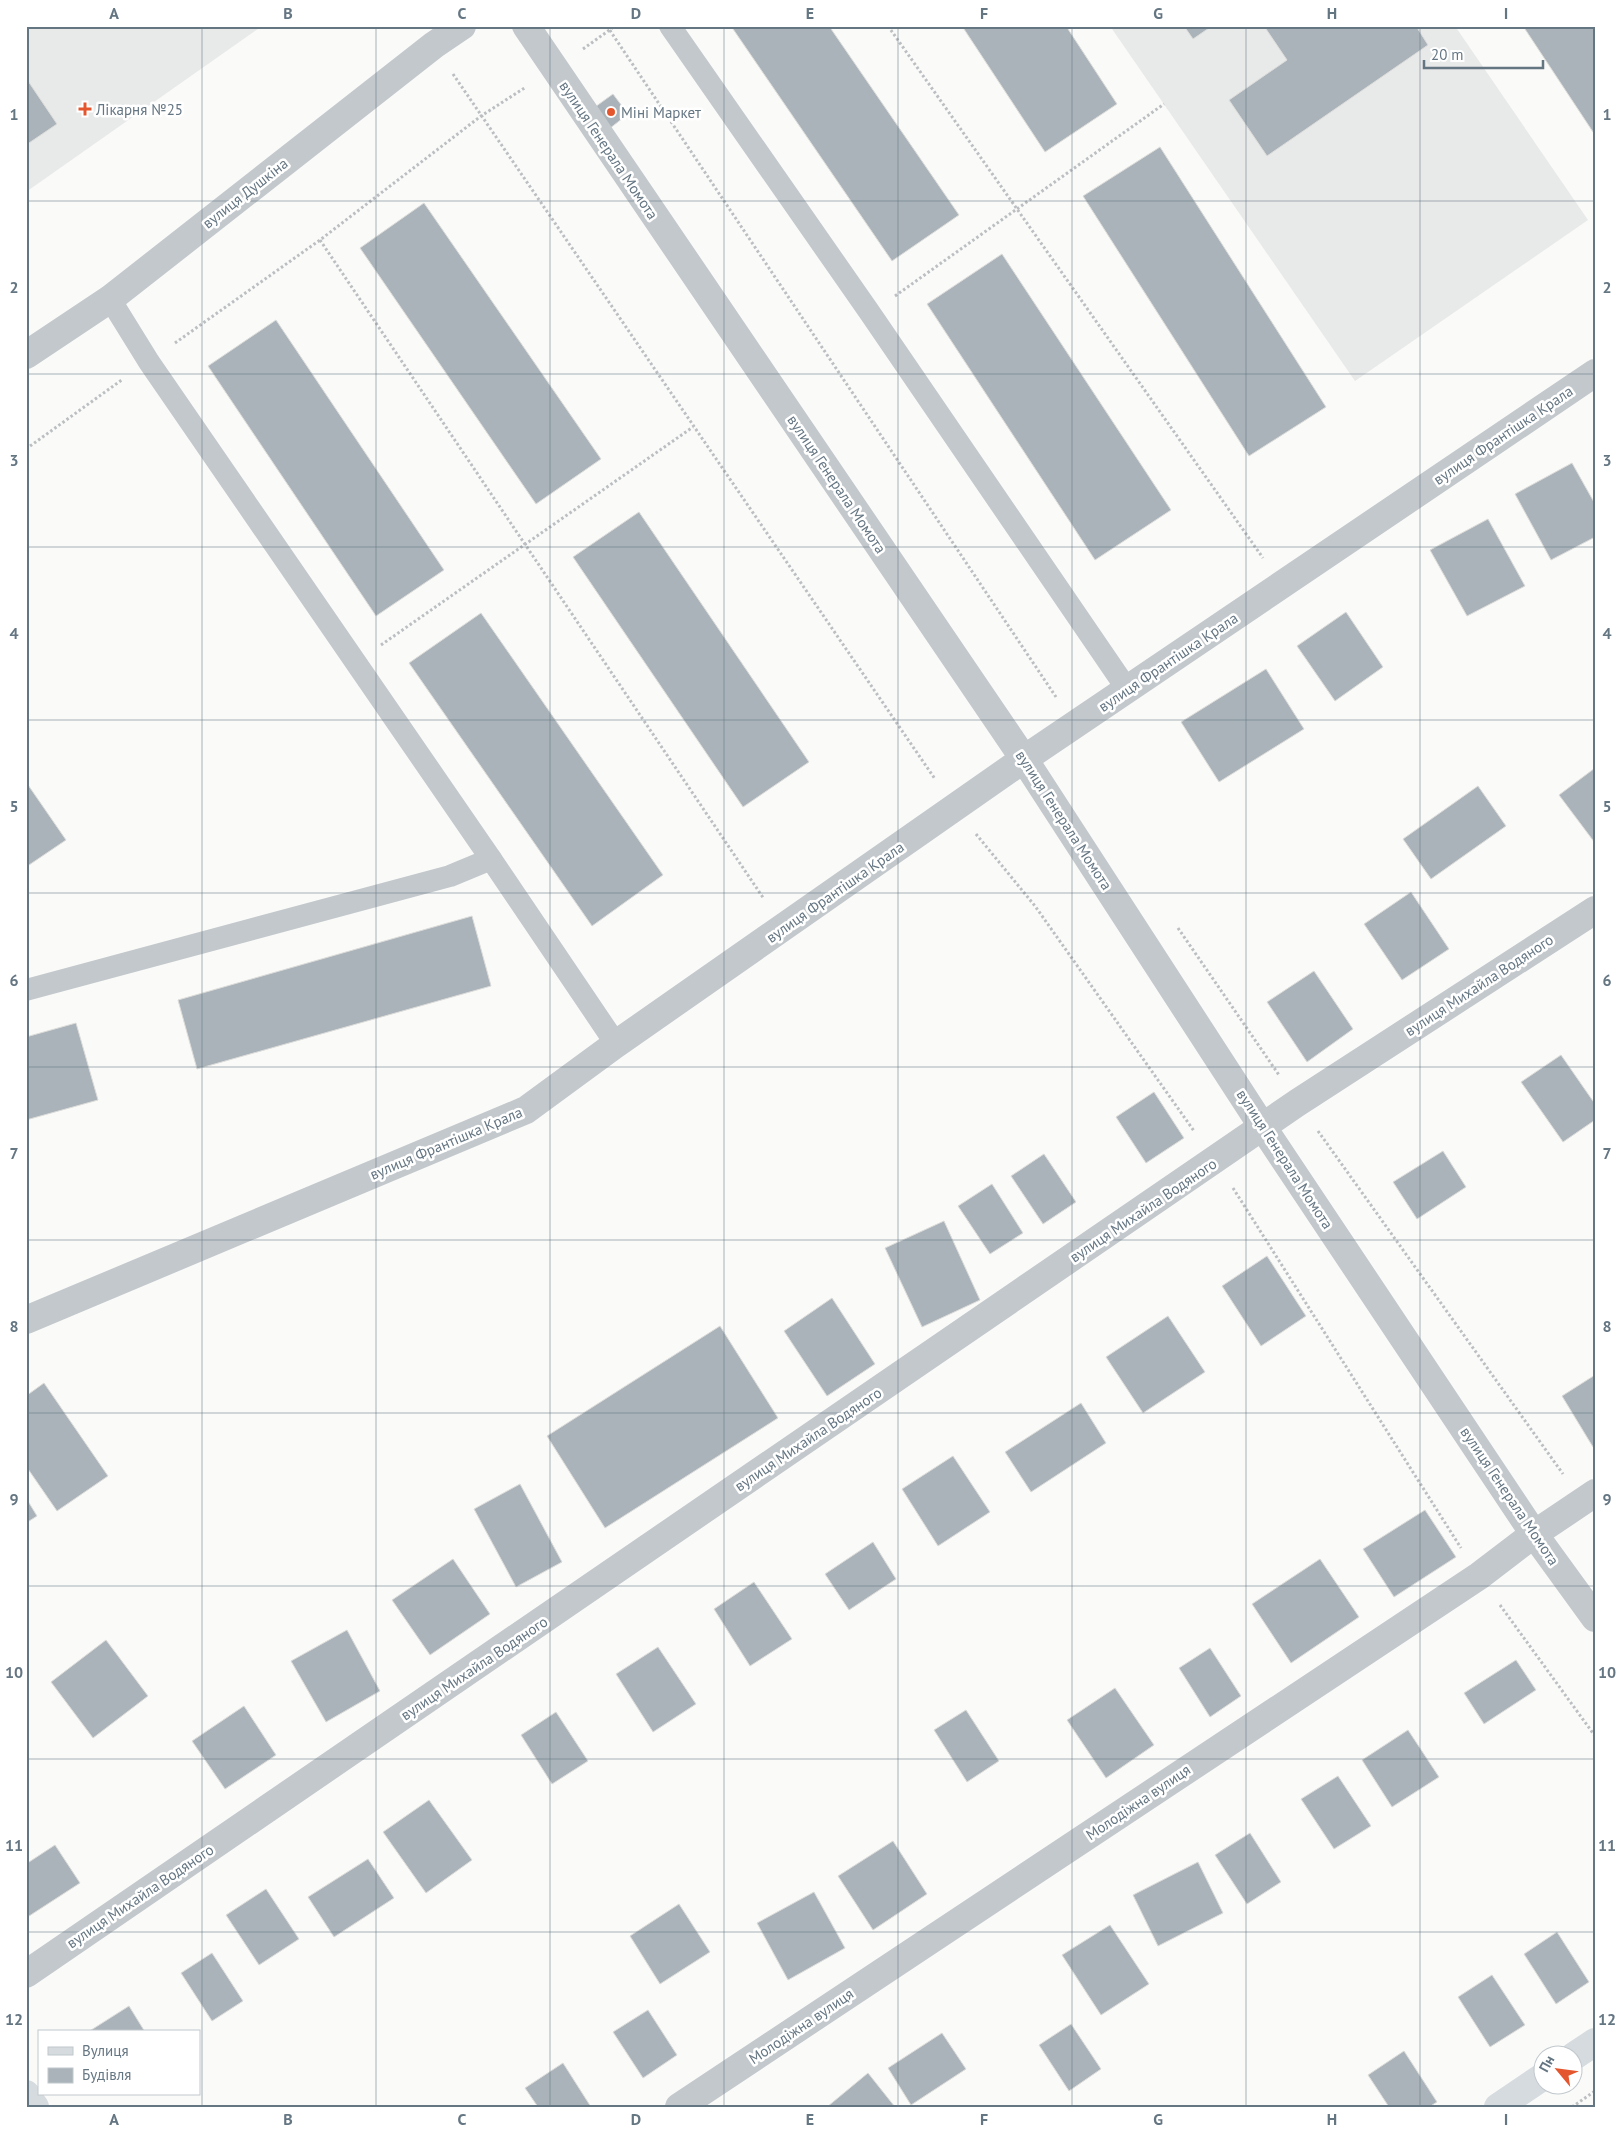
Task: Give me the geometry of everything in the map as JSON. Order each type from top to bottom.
[{"type":"street","name":"вулиця Душкіна","points":[[26,355],[110,299],[434,45],[462,26]]},
{"type":"street","name":"вулиця Генерала Момота","points":[[526,26],[1024,759],[1262,1126],[1534,1534],[1595,1618]]},
{"type":"street","name":"вулиця Франтішка Крала","points":[[26,1320],[526,1110],[616,1044],[783,929],[954,807],[1595,373]]},
{"type":"street","name":"вулиця Михайла Водяного","points":[[26,1974],[1262,1126],[1595,910]]},
{"type":"street","name":"Молодіжна вулиця","points":[[678,2107],[1479,1576],[1534,1534],[1595,1492]]},
{"type":"street","points":[[1584,2049],[1595,2042]]},
{"type":"street","points":[[1498,2107],[1534,2083]]},
{"type":"street","points":[[26,2094],[35,2107]]},
{"type":"lane","points":[[670,26],[1127,689]]},
{"type":"lane","points":[[110,299],[148,362],[356,662],[616,1044]]},
{"type":"lane","points":[[26,990],[450,876],[491,859]]},
{"type":"path","points":[[607,26],[1075,725]]},
{"type":"path","points":[[888,26],[1282,585]]},
{"type":"path","points":[[870,314],[1164,104]]},
{"type":"path","points":[[26,449],[320,240],[481,116],[954,807],[1035,906],[1215,1160],[1479,1576],[1595,1736]]},
{"type":"path","points":[[320,240],[783,929]]},
{"type":"path","points":[[356,662],[694,426]]},
{"type":"path","points":[[1572,2107],[1595,2091]]},
{"type":"shaded area","name":"Лікарня №25","points":[[26,26],[262,26],[26,192]]},
{"type":"shaded area","points":[[1110,26],[1455,26],[1588,220],[1355,381]]},
{"type":"building","points":[[731,26],[829,26],[959,215],[892,261]]},
{"type":"building","points":[[962,26],[1066,26],[1117,104],[1045,152]]},
{"type":"building","points":[[1184,26],[1212,26],[1193,39]]},
{"type":"building","points":[[1264,26],[1338,28],[1416,26],[1428,45],[1267,156],[1229,100],[1287,60]]},
{"type":"building","points":[[1523,26],[1595,26],[1595,135]]},
{"type":"building","points":[[26,78],[57,124],[26,145]]},
{"type":"building","points":[[613,94],[628,114],[609,129],[595,107]]},
{"type":"building","points":[[1160,147],[1326,407],[1249,456],[1083,196]]},
{"type":"building","points":[[424,203],[601,459],[536,504],[360,248]]},
{"type":"building","points":[[1002,254],[1171,510],[1095,560],[927,304]]},
{"type":"building","points":[[276,320],[444,570],[376,616],[208,366]]},
{"type":"building","points":[[1572,463],[1595,504],[1595,537],[1551,560],[1515,494]]},
{"type":"building","points":[[639,512],[809,762],[743,807],[573,557]]},
{"type":"building","points":[[1488,519],[1525,586],[1467,616],[1430,550]]},
{"type":"building","points":[[1346,612],[1383,667],[1335,701],[1297,646]]},
{"type":"building","points":[[481,613],[663,875],[592,926],[409,663]]},
{"type":"building","points":[[1266,669],[1304,729],[1219,782],[1181,722]]},
{"type":"building","points":[[1595,768],[1595,843],[1559,795]]},
{"type":"building","points":[[26,782],[66,840],[26,867]]},
{"type":"building","points":[[1478,786],[1506,826],[1431,879],[1403,839]]},
{"type":"building","points":[[1411,892],[1449,949],[1402,980],[1364,924]]},
{"type":"building","points":[[472,916],[491,986],[197,1069],[178,1000]]},
{"type":"building","points":[[1314,971],[1353,1029],[1307,1062],[1267,1002]]},
{"type":"building","points":[[76,1023],[98,1100],[26,1120],[26,1037]]},
{"type":"building","points":[[1561,1055],[1595,1104],[1595,1120],[1563,1142],[1521,1082]]},
{"type":"building","points":[[1154,1092],[1184,1138],[1146,1163],[1116,1117]]},
{"type":"building","points":[[1443,1151],[1466,1187],[1417,1219],[1393,1182]]},
{"type":"building","points":[[1044,1154],[1076,1202],[1043,1224],[1011,1176]]},
{"type":"building","points":[[992,1184],[1023,1233],[990,1254],[958,1206]]},
{"type":"building","points":[[944,1221],[980,1300],[922,1327],[885,1248]]},
{"type":"building","points":[[1267,1256],[1306,1316],[1261,1346],[1222,1286]]},
{"type":"building","points":[[832,1298],[875,1364],[827,1396],[784,1331]]},
{"type":"building","points":[[1168,1316],[1205,1372],[1143,1413],[1106,1357]]},
{"type":"building","points":[[720,1326],[778,1418],[605,1528],[547,1436]]},
{"type":"building","points":[[1595,1375],[1595,1445],[1593,1447],[1562,1396]]},
{"type":"building","points":[[44,1383],[108,1476],[57,1511],[26,1466],[26,1396]]},
{"type":"building","points":[[1081,1403],[1106,1443],[1031,1492],[1005,1452]]},
{"type":"building","points":[[953,1456],[990,1512],[938,1546],[902,1489]]},
{"type":"building","points":[[520,1484],[562,1562],[516,1587],[474,1509]]},
{"type":"building","points":[[26,1498],[37,1516],[26,1523]]},
{"type":"building","points":[[1425,1510],[1456,1557],[1394,1597],[1363,1549]]},
{"type":"building","points":[[873,1542],[896,1579],[849,1610],[825,1574]]},
{"type":"building","points":[[453,1559],[490,1614],[430,1655],[392,1600]]},
{"type":"building","points":[[1320,1559],[1359,1617],[1291,1663],[1252,1604]]},
{"type":"building","points":[[754,1582],[792,1639],[750,1666],[714,1609]]},
{"type":"building","points":[[347,1630],[380,1691],[326,1722],[291,1661]]},
{"type":"building","points":[[106,1640],[148,1696],[93,1738],[51,1682]]},
{"type":"building","points":[[658,1647],[696,1704],[653,1732],[616,1674]]},
{"type":"building","points":[[1210,1648],[1241,1696],[1210,1717],[1179,1668]]},
{"type":"building","points":[[1516,1660],[1536,1690],[1484,1724],[1464,1693]]},
{"type":"building","points":[[1115,1688],[1154,1745],[1106,1778],[1067,1720]]},
{"type":"building","points":[[244,1706],[276,1755],[225,1789],[192,1741]]},
{"type":"building","points":[[966,1710],[999,1761],[967,1782],[934,1730]]},
{"type":"building","points":[[556,1712],[588,1761],[552,1784],[521,1735]]},
{"type":"building","points":[[1408,1730],[1439,1777],[1392,1807],[1362,1760]]},
{"type":"building","points":[[1338,1776],[1371,1826],[1334,1849],[1301,1799]]},
{"type":"building","points":[[429,1800],[472,1860],[426,1893],[383,1832]]},
{"type":"building","points":[[1250,1833],[1281,1882],[1247,1904],[1215,1855]]},
{"type":"building","points":[[893,1841],[927,1894],[873,1930],[838,1876]]},
{"type":"building","points":[[55,1845],[80,1883],[26,1918],[26,1864]]},
{"type":"building","points":[[368,1859],[394,1898],[334,1937],[308,1897]]},
{"type":"building","points":[[1198,1862],[1223,1913],[1158,1946],[1133,1895]]},
{"type":"building","points":[[266,1889],[299,1939],[259,1965],[226,1915]]},
{"type":"building","points":[[814,1892],[845,1948],[788,1980],[757,1923]]},
{"type":"building","points":[[679,1904],[710,1952],[660,1984],[630,1936]]},
{"type":"building","points":[[1110,1925],[1149,1984],[1101,2015],[1062,1955]]},
{"type":"building","points":[[1557,1932],[1589,1982],[1556,2004],[1524,1954]]},
{"type":"building","points":[[212,1953],[243,2001],[212,2021],[181,1973]]},
{"type":"building","points":[[1492,1975],[1525,2025],[1490,2047],[1458,1997]]},
{"type":"building","points":[[129,2006],[144,2030],[91,2030]]},
{"type":"building","points":[[648,2010],[677,2055],[643,2078],[613,2032]]},
{"type":"building","points":[[1071,2024],[1101,2069],[1069,2091],[1039,2045]]},
{"type":"building","points":[[942,2033],[966,2069],[911,2105],[888,2068]]},
{"type":"building","points":[[1404,2051],[1437,2102],[1429,2107],[1389,2107],[1368,2075]]},
{"type":"building","points":[[563,2063],[591,2107],[538,2107],[525,2088]]},
{"type":"building","points":[[868,2073],[895,2107],[827,2107]]},
{"type":"place","name":"Лікарня №25","points":[[85,109]]},
{"type":"place","name":"Міні Маркет","points":[[611,112]]}]
